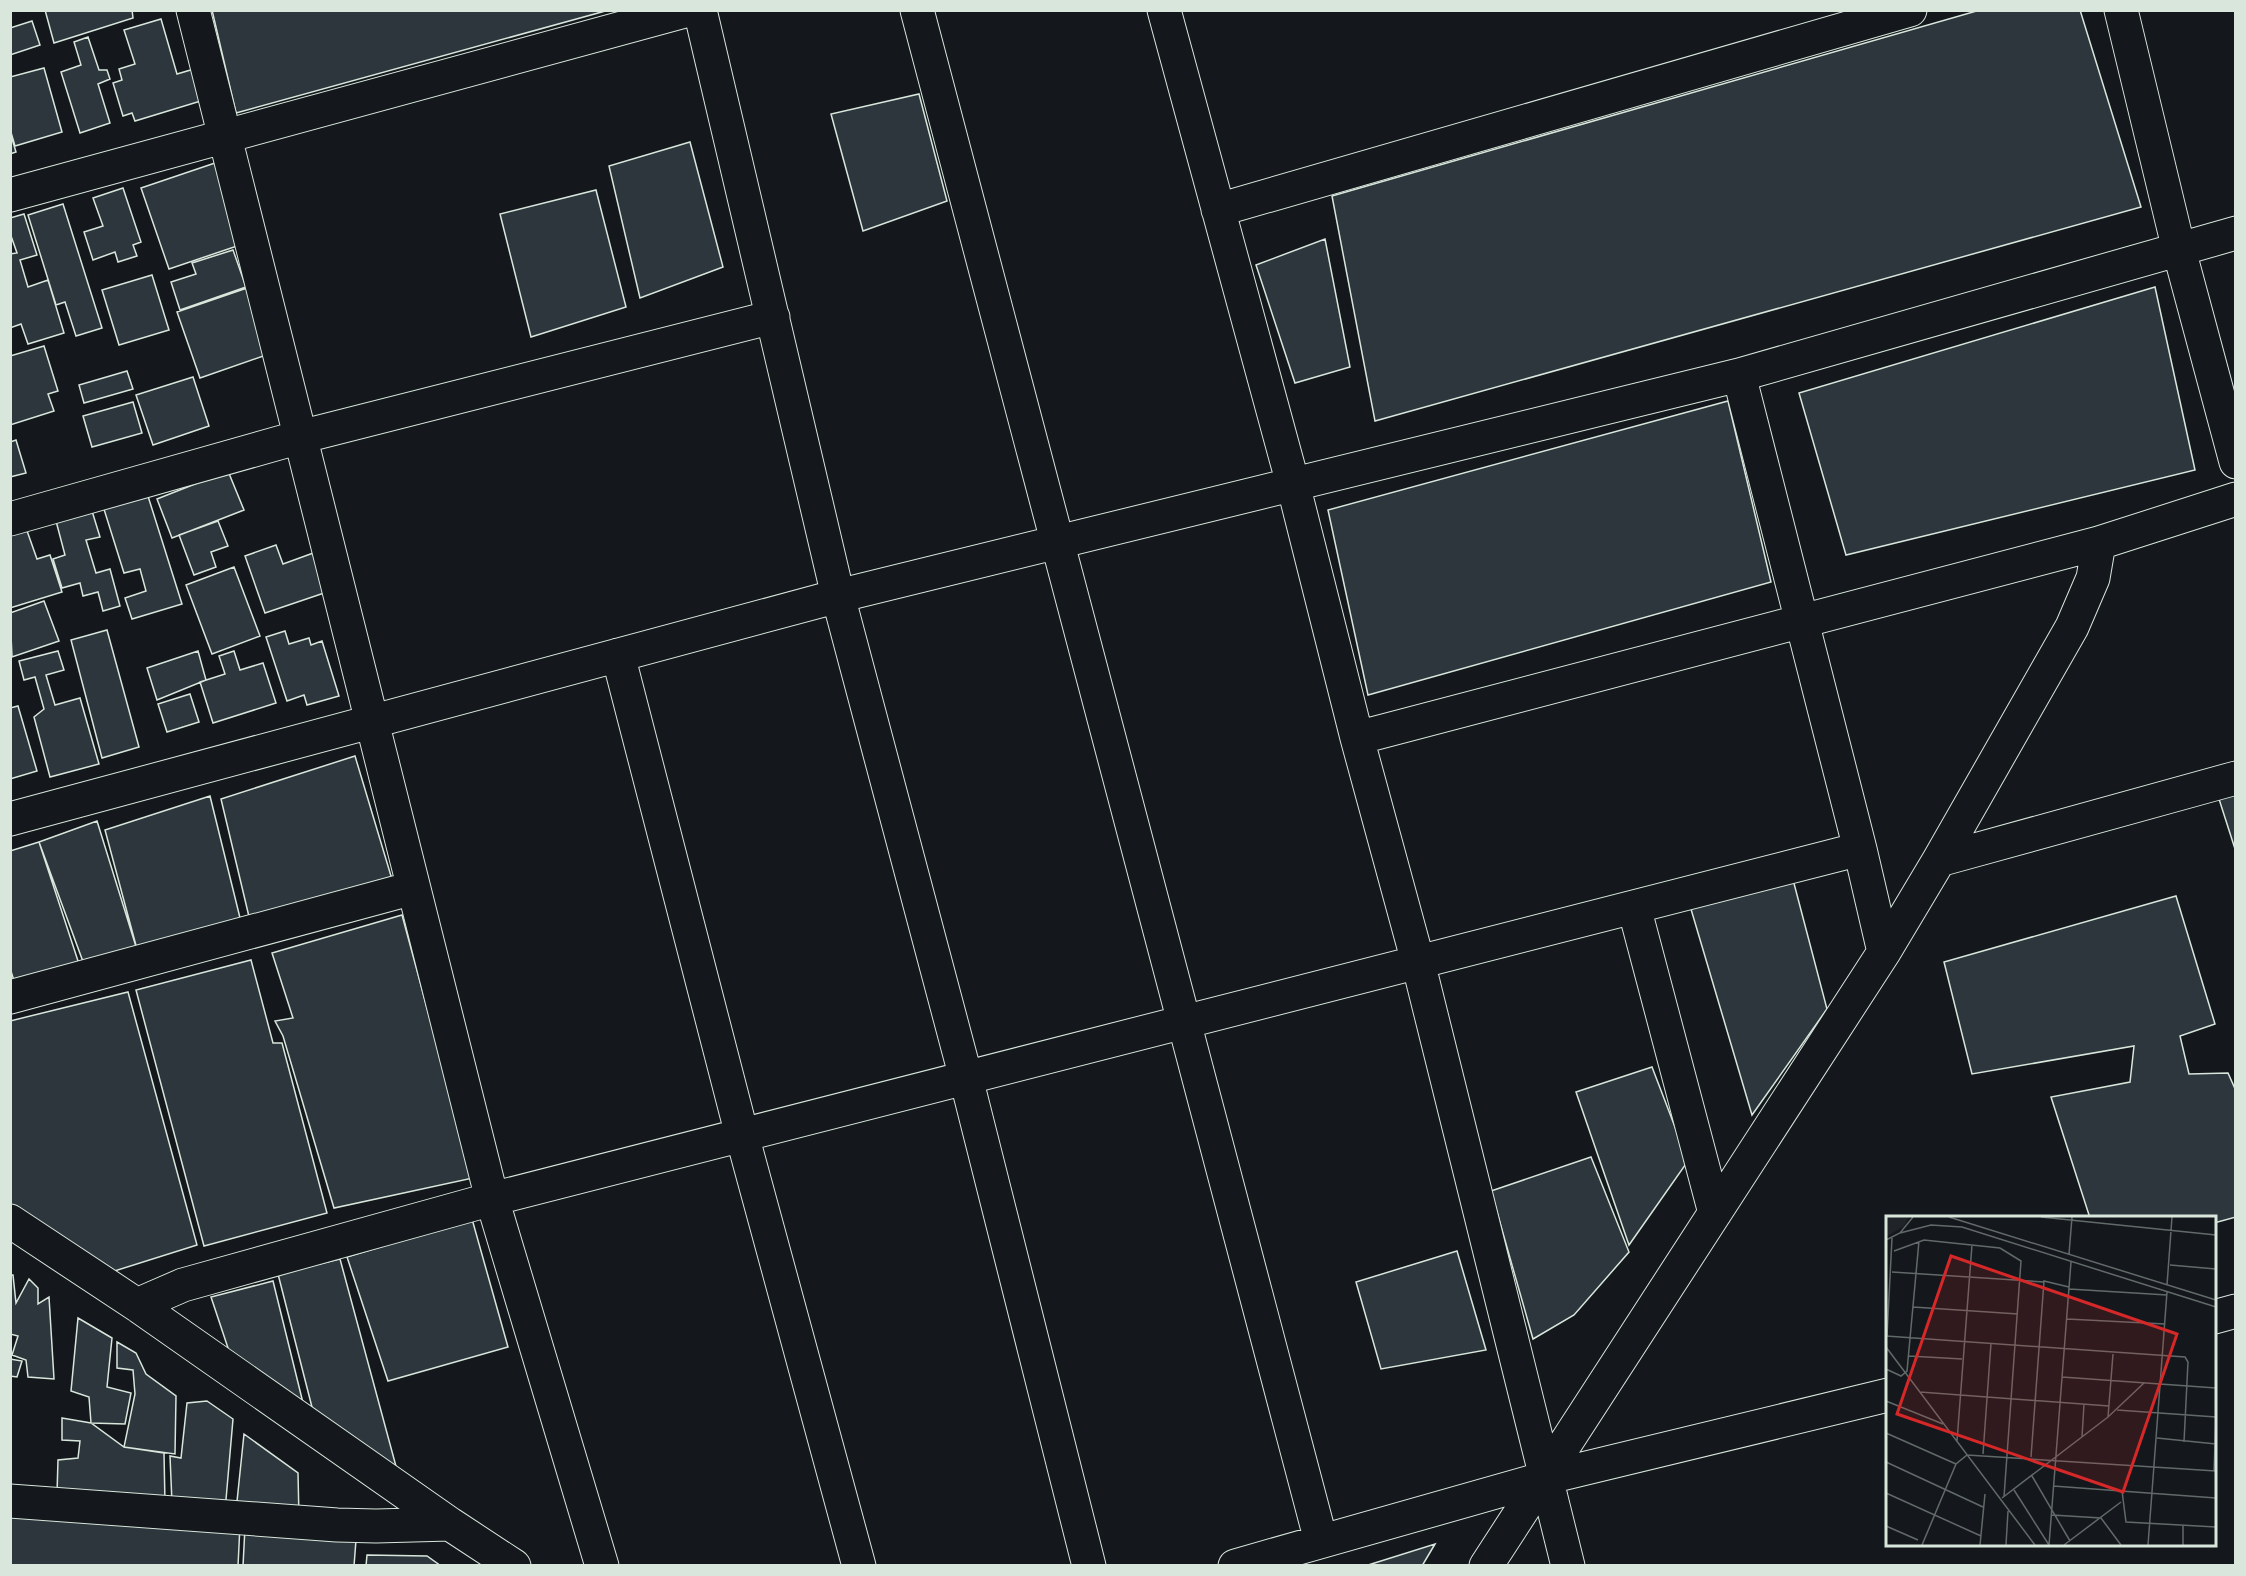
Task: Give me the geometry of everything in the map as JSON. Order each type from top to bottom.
[{"type":"street","points":[[193,10],[492,1199],[602,1566]]},
{"type":"street","points":[[10,195],[688,10]]},
{"type":"street","points":[[700,10],[838,596],[966,1078],[1089,1566]]},
{"type":"street","points":[[917,10],[1321,1540]]},
{"type":"street","points":[[1164,10],[1293,484],[1357,738],[1418,962],[1568,1566]]},
{"type":"street","points":[[1218,210],[1910,10]]},
{"type":"street","points":[[2121,10],[2179,250],[2235,462]]},
{"type":"street","points":[[10,819],[838,596],[1739,375],[2235,233]]},
{"type":"street","points":[[10,519],[300,437],[773,317]]},
{"type":"street","points":[[1739,375],[1860,849],[1884,952]]},
{"type":"street","points":[[1357,738],[2099,543],[2235,499]]},
{"type":"street","points":[[1486,1566],[1884,952],[2072,627],[2093,578],[2099,543]]},
{"type":"street","points":[[618,655],[742,1135],[860,1566]]},
{"type":"street","points":[[1939,860],[2235,778]]},
{"type":"street","points":[[137,1305],[183,1285],[492,1199],[1860,849]]},
{"type":"street","points":[[10,997],[413,888]]},
{"type":"street","points":[[1634,907],[1715,1213]]},
{"type":"street","points":[[10,1221],[137,1305],[450,1524],[514,1566]]},
{"type":"street","points":[[2216,1316],[2235,1311]]},
{"type":"street","points":[[1235,1566],[1545,1478],[1886,1395]]},
{"type":"street","points":[[10,1501],[337,1525],[376,1527],[450,1524]]},
{"type":"building","points":[[45,10],[132,10],[133,18],[54,43]]},
{"type":"building","points":[[212,10],[609,10],[236,113]]},
{"type":"building","points":[[1980,10],[2080,10],[2141,207],[1375,421],[1332,196]]},
{"type":"building","points":[[161,19],[177,74],[194,69],[204,100],[135,121],[132,113],[123,116],[113,83],[122,80],[119,69],[135,64],[124,30]]},
{"type":"building","points":[[32,21],[40,45],[10,55],[10,28]]},
{"type":"building","points":[[88,37],[99,70],[107,70],[110,79],[98,84],[110,123],[80,133],[61,72],[81,65],[74,42]]},
{"type":"building","points":[[44,68],[62,132],[15,146],[10,129],[10,77]]},
{"type":"building","points":[[919,94],[947,201],[863,231],[831,114]]},
{"type":"building","points":[[10,132],[16,152],[10,154]]},
{"type":"building","points":[[690,142],[723,267],[640,298],[609,166]]},
{"type":"building","points":[[215,163],[243,244],[169,269],[141,188]]},
{"type":"building","points":[[123,188],[141,242],[133,245],[137,256],[118,262],[115,252],[93,260],[84,232],[103,226],[93,198]]},
{"type":"building","points":[[596,190],[626,307],[531,337],[500,214]]},
{"type":"building","points":[[63,204],[102,328],[76,336],[65,302],[56,305],[28,215]]},
{"type":"building","points":[[24,214],[37,255],[20,260],[28,287],[48,280],[64,333],[28,344],[21,324],[10,328],[10,254],[17,253],[10,233],[10,218]]},
{"type":"building","points":[[1325,239],[1350,367],[1295,383],[1256,265]]},
{"type":"building","points":[[233,250],[246,287],[180,310],[171,282],[196,274],[192,263]]},
{"type":"building","points":[[152,275],[169,330],[119,345],[102,290]]},
{"type":"building","points":[[2155,287],[2195,470],[1846,555],[1799,393]]},
{"type":"building","points":[[247,288],[269,354],[200,378],[177,312]]},
{"type":"building","points":[[44,346],[58,391],[48,394],[54,411],[10,425],[10,356]]},
{"type":"building","points":[[127,371],[133,389],[84,403],[79,385]]},
{"type":"building","points":[[193,377],[209,426],[153,445],[136,395]]},
{"type":"building","points":[[1728,401],[1771,582],[1368,695],[1328,510]]},
{"type":"building","points":[[133,402],[142,433],[92,447],[83,416]]},
{"type":"building","points":[[16,440],[26,473],[10,477],[10,442]]},
{"type":"building","points":[[228,471],[244,510],[172,538],[157,499]]},
{"type":"building","points":[[147,493],[182,604],[132,619],[125,598],[146,591],[140,569],[124,573],[103,506]]},
{"type":"building","points":[[92,511],[100,537],[86,540],[96,573],[110,569],[120,606],[103,611],[98,592],[83,596],[80,583],[62,588],[53,559],[65,555],[56,521]]},
{"type":"building","points":[[218,521],[228,546],[211,552],[216,567],[194,575],[179,535]]},
{"type":"building","points":[[26,528],[37,559],[50,555],[62,592],[10,608],[10,533]]},
{"type":"building","points":[[276,545],[283,564],[316,552],[330,591],[265,613],[245,556]]},
{"type":"building","points":[[234,567],[260,636],[212,654],[186,585]]},
{"type":"building","points":[[44,601],[59,641],[12,657],[10,613]]},
{"type":"building","points":[[107,630],[139,747],[102,758],[71,640]]},
{"type":"building","points":[[285,631],[289,644],[309,638],[311,645],[322,641],[339,696],[307,705],[304,695],[287,701],[266,637]]},
{"type":"building","points":[[58,651],[64,670],[46,675],[55,705],[80,698],[99,764],[50,777],[34,717],[44,709],[35,677],[24,680],[19,661]]},
{"type":"building","points":[[198,651],[206,680],[157,700],[147,668]]},
{"type":"building","points":[[234,651],[240,670],[263,663],[276,703],[213,723],[200,682],[225,674],[219,656]]},
{"type":"building","points":[[190,694],[199,722],[167,732],[158,704]]},
{"type":"building","points":[[18,706],[37,771],[10,779],[10,708]]},
{"type":"building","points":[[355,756],[394,886],[251,925],[221,799]]},
{"type":"building","points":[[2236,794],[2236,852],[2219,799]]},
{"type":"building","points":[[210,796],[242,926],[138,953],[105,830]]},
{"type":"building","points":[[97,821],[138,953],[85,967],[39,842]]},
{"type":"building","points":[[39,842],[80,967],[15,984],[10,968],[10,851]]},
{"type":"building","points":[[1791,872],[1827,1009],[1752,1115],[1688,899]]},
{"type":"building","points":[[2176,896],[2215,1024],[2180,1036],[2189,1074],[2228,1073],[2236,1091],[2236,1217],[2216,1222],[2216,1216],[2089,1216],[2051,1097],[2130,1082],[2134,1046],[1972,1074],[1944,962]]},
{"type":"building","points":[[402,915],[473,1178],[334,1208],[283,1036],[275,1021],[293,1018],[272,953]]},
{"type":"building","points":[[251,960],[273,1043],[282,1043],[327,1213],[204,1246],[136,990]]},
{"type":"building","points":[[128,992],[197,1245],[105,1274],[10,1211],[10,1021]]},
{"type":"building","points":[[1652,1067],[1688,1161],[1629,1245],[1576,1092]]},
{"type":"building","points":[[1591,1157],[1629,1252],[1574,1315],[1533,1339],[1491,1191]]},
{"type":"building","points":[[472,1219],[508,1347],[388,1381],[347,1257]]},
{"type":"building","points":[[1457,1251],[1486,1350],[1381,1369],[1356,1282]]},
{"type":"building","points":[[340,1259],[397,1470],[314,1415],[278,1274]]},
{"type":"building","points":[[10,1275],[13,1275],[16,1303],[29,1279],[38,1288],[38,1304],[49,1297],[54,1379],[28,1377],[26,1360],[12,1355],[18,1336],[10,1334]]},
{"type":"building","points":[[273,1281],[304,1407],[234,1366],[211,1297]]},
{"type":"building","points":[[78,1318],[112,1338],[107,1387],[131,1393],[125,1424],[91,1423],[89,1397],[71,1391]]},
{"type":"building","points":[[117,1342],[136,1353],[146,1374],[176,1396],[175,1454],[124,1447],[135,1394],[133,1370],[117,1368]]},
{"type":"building","points":[[10,1359],[22,1361],[17,1377],[10,1376]]},
{"type":"building","points":[[207,1401],[233,1419],[225,1511],[172,1503],[170,1456],[181,1458],[187,1403]]},
{"type":"building","points":[[62,1418],[91,1423],[124,1447],[164,1453],[165,1504],[57,1493],[58,1460],[78,1458],[80,1441],[62,1440]]},
{"type":"building","points":[[244,1434],[298,1473],[299,1519],[236,1511]]},
{"type":"building","points":[[10,1510],[240,1525],[238,1566],[10,1566]]},
{"type":"building","points":[[245,1527],[356,1540],[354,1566],[243,1566]]},
{"type":"building","points":[[1435,1544],[1422,1566],[1365,1566]]},
{"type":"building","points":[[367,1555],[427,1556],[441,1566],[366,1566]]}]
